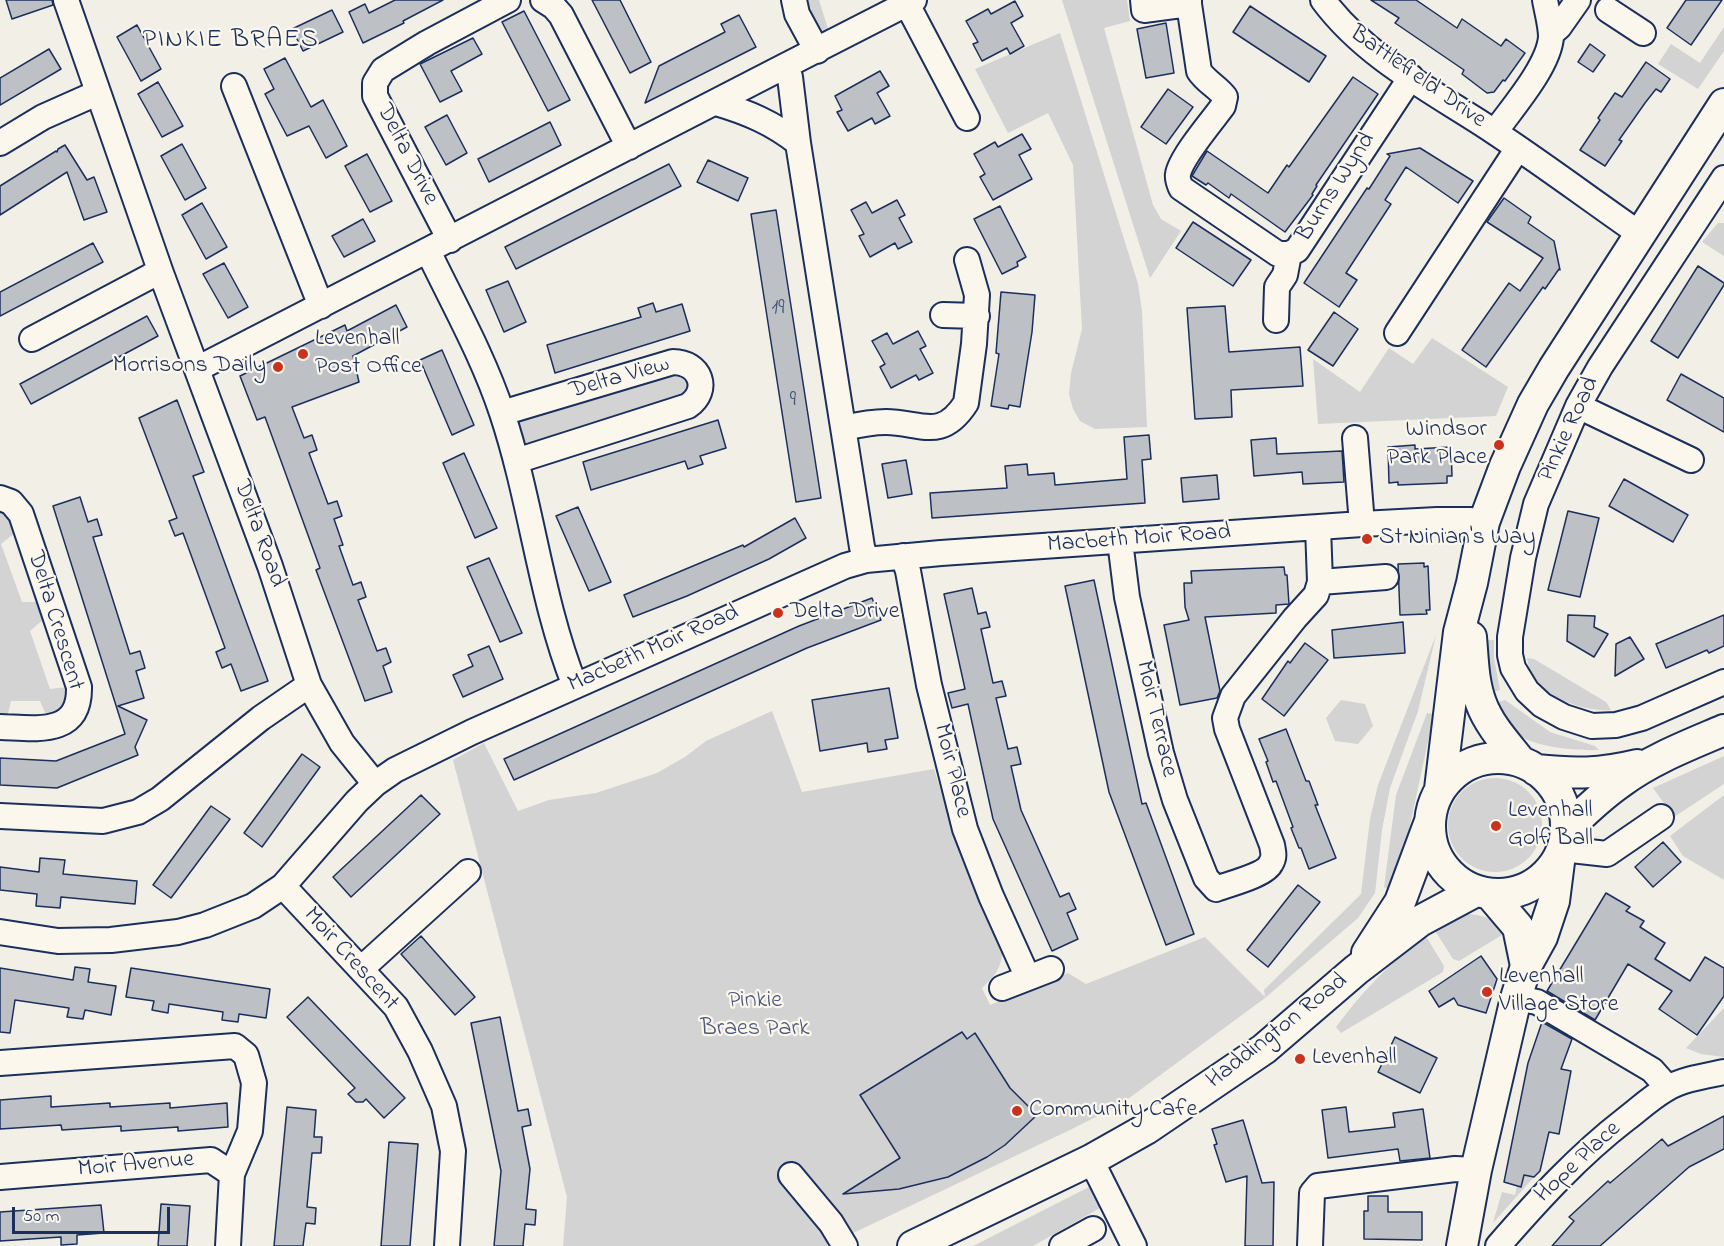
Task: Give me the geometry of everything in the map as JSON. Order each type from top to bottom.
[{"type":"main road","name":"Pinkie Road","points":[[1440,789],[1459,632],[1472,583],[1484,522],[1505,466],[1533,404],[1724,105]]},
{"type":"main road","name":"Pinkie Road","points":[[1472,583],[1471,634],[1475,678],[1481,703],[1494,727],[1528,766]]},
{"type":"main road","points":[[1658,760],[1608,772],[1570,774],[1498,758],[1476,761],[1456,772],[1440,789],[1432,806],[1429,824],[1432,845],[1442,865],[1457,881],[1483,892],[1511,893],[1531,885],[1548,872],[1562,844],[1590,806],[1623,780],[1658,760],[1724,729]]},
{"type":"main road","points":[[1462,1246],[1476,1170],[1516,998],[1526,966],[1542,937],[1554,901],[1562,844],[1564,813],[1559,796],[1549,781],[1528,766]]},
{"type":"main road","name":"Haddington Road","points":[[1356,970],[1400,902],[1429,824]]},
{"type":"main road","points":[[1483,892],[1518,927],[1526,966]]},
{"type":"main road","name":"Haddington Road","points":[[913,1246],[1091,1160],[1146,1129],[1255,1056],[1297,1023],[1356,970],[1420,921],[1483,892]]},
{"type":"street","name":"Delta Road","points":[[66,0],[161,273],[270,566],[309,685],[342,743],[375,784]]},
{"type":"street","name":"Delta Drive","points":[[450,240],[375,96],[368,74],[383,70],[427,43],[508,0]]},
{"type":"street","points":[[543,0],[561,15],[629,147]]},
{"type":"street","points":[[794,0],[797,14],[817,51]]},
{"type":"street","points":[[1143,0],[1144,10],[1189,2]]},
{"type":"street","name":"Battlefield Drive","points":[[1323,0],[1358,40],[1495,132],[1640,234]]},
{"type":"street","points":[[1495,132],[1542,65],[1549,47],[1551,34],[1545,0]]},
{"type":"street","points":[[1551,34],[1559,27],[1578,0]]},
{"type":"street","points":[[197,369],[911,2],[967,118]]},
{"type":"street","name":"Burns Wynd","points":[[1189,2],[1199,71],[1204,78],[1220,90],[1225,98],[1222,106],[1184,160],[1178,173],[1178,182],[1181,188],[1278,254],[1289,254],[1297,250],[1411,77]]},
{"type":"street","points":[[1605,3],[1643,33]]},
{"type":"street","points":[[785,66],[790,77],[798,143],[862,548],[866,560]]},
{"type":"street","points":[[234,86],[321,306]]},
{"type":"street","points":[[0,143],[43,117],[97,93]]},
{"type":"street","points":[[716,103],[771,124],[798,143]]},
{"type":"street","points":[[1397,333],[1440,247],[1518,148]]},
{"type":"street","name":"Pinkie Road","points":[[1722,187],[1600,367],[1578,405],[1536,504],[1523,558],[1510,637],[1510,655],[1519,680],[1542,705],[1564,717],[1592,726],[1616,725],[1642,718],[1724,682]]},
{"type":"street","points":[[428,251],[486,369],[502,413],[516,461],[551,614],[575,686]]},
{"type":"street","points":[[1276,320],[1277,287],[1285,275],[1289,254]]},
{"type":"street","points":[[843,428],[886,422],[905,423],[919,428],[932,427],[948,422],[958,415],[966,403],[977,316],[977,295],[967,261]]},
{"type":"street","points":[[32,339],[149,277],[161,273]]},
{"type":"street","points":[[943,315],[977,316]]},
{"type":"street","name":"Delta View","points":[[502,413],[673,362],[686,362],[694,368],[700,381],[697,400],[688,406],[516,461]]},
{"type":"street","points":[[1578,405],[1691,460]]},
{"type":"street","points":[[1355,438],[1362,524]]},
{"type":"street","name":"Delta Crescent","points":[[0,498],[11,502],[21,514],[79,687],[79,697],[72,714],[58,726],[48,728],[0,727]]},
{"type":"street","name":"Macbeth Moir Road","points":[[0,932],[58,941],[111,940],[178,932],[205,925],[253,906],[283,886],[357,801],[375,784],[417,757],[825,573],[866,560],[1362,524],[1437,520],[1484,522]]},
{"type":"street","points":[[1318,527],[1320,582],[1386,577]]},
{"type":"street","name":"Moir Terrace","points":[[1120,541],[1127,597],[1161,753],[1175,800],[1206,878],[1216,889],[1263,872],[1271,865],[1274,855],[1272,844],[1227,729],[1225,718],[1227,708],[1233,696],[1295,618],[1309,605],[1316,595],[1320,582]]},
{"type":"street","name":"Moir Place","points":[[903,556],[908,571],[929,685],[965,829],[990,896],[1028,978]]},
{"type":"street","points":[[0,816],[103,821],[138,812],[160,799],[261,718],[309,685]]},
{"type":"street","points":[[1562,844],[1607,854],[1661,817]]},
{"type":"street","points":[[361,969],[468,872]]},
{"type":"street","name":"Moir Crescent","points":[[283,886],[396,1007],[420,1051],[444,1106],[453,1151],[447,1246]]},
{"type":"street","points":[[1002,988],[1051,969]]},
{"type":"street","points":[[1516,998],[1537,1002],[1633,1058],[1652,1070],[1668,1088]]},
{"type":"street","points":[[0,1063],[235,1046],[246,1055],[254,1083],[250,1131],[232,1174],[228,1246]]},
{"type":"street","name":"Hope Place","points":[[1498,1246],[1552,1186],[1606,1135],[1668,1088],[1724,1072]]},
{"type":"street","name":"Moir Avenue","points":[[0,1177],[211,1160],[232,1174]]},
{"type":"street","points":[[1091,1160],[1134,1246]]},
{"type":"street","points":[[1310,1246],[1312,1193],[1318,1186],[1455,1169],[1476,1170]]},
{"type":"street","points":[[791,1175],[831,1223],[844,1246]]},
{"type":"street","points":[[1062,1246],[1093,1228]]},
{"type":"green space","points":[[801,0],[819,0],[828,29],[816,34]]},
{"type":"green space","points":[[1062,0],[1127,0],[1130,21],[1104,28],[1153,205],[1161,219],[1181,231],[1150,278]]},
{"type":"green space","points":[[1724,27],[1724,51],[1698,89],[1658,64],[1671,44],[1700,63]]},
{"type":"green space","points":[[1060,33],[1138,284],[1142,311],[1147,427],[1095,429],[1080,421],[1073,409],[1069,394],[1071,373],[1082,329],[1073,165],[1048,113],[1008,133],[975,69]]},
{"type":"green space","points":[[1718,223],[1724,223],[1724,256],[1702,242]]},
{"type":"green space","points":[[1432,338],[1508,387],[1496,416],[1318,424],[1313,359],[1360,392],[1389,348],[1413,364]]},
{"type":"green space","points":[[666,369],[685,374],[690,387],[677,403],[670,398],[563,431],[558,439],[534,446],[521,440],[517,427],[523,415],[548,406],[555,410],[656,379]]},
{"type":"green space","points":[[0,510],[11,518],[16,532],[1,544],[22,602],[39,602],[45,618],[30,631],[50,689],[68,687],[65,708],[48,719],[40,701],[11,701],[7,718],[0,718]]},
{"type":"green space","name":"Pinkie Braes Park","points":[[1436,635],[1418,711],[1390,788],[1382,830],[1375,893],[1358,918],[1265,998],[1121,1104],[826,1246],[563,1246],[567,1197],[453,760],[484,743],[518,811],[549,800],[596,793],[657,773],[685,757],[706,741],[772,711],[802,792],[934,769],[954,831],[1003,948],[997,970],[982,988],[990,1005],[1068,973],[1086,984],[1205,937],[1265,997],[1264,990],[1361,894],[1370,819],[1378,785]]},
{"type":"green space","points":[[1486,640],[1494,640],[1494,658],[1500,690],[1488,694]]},
{"type":"green space","points":[[1527,658],[1534,659],[1606,702],[1611,710],[1577,706],[1555,696],[1537,681],[1530,670]]},
{"type":"green space","points":[[1341,700],[1365,704],[1373,726],[1358,744],[1335,741],[1326,718]]},
{"type":"green space","points":[[1505,700],[1550,732],[1595,746],[1599,750],[1577,750],[1527,740],[1509,728],[1492,704]]},
{"type":"green space","points":[[1427,713],[1434,714],[1400,871],[1391,891],[1384,887],[1396,795]]},
{"type":"green space","points":[[1724,756],[1724,784],[1674,817],[1653,788]]},
{"type":"green space","points":[[1495,778],[1513,782],[1528,792],[1538,807],[1542,825],[1538,843],[1528,858],[1513,868],[1495,872],[1477,868],[1462,858],[1452,843],[1448,825],[1452,807],[1462,792],[1477,782]]},
{"type":"green space","points":[[1724,795],[1724,880],[1683,856],[1670,836]]},
{"type":"green space","points":[[1467,914],[1489,918],[1507,932],[1459,961],[1453,959],[1434,929]]},
{"type":"green space","points":[[1424,936],[1444,966],[1443,972],[1341,1033],[1336,1027],[1366,990],[1388,967]]},
{"type":"green space","points":[[1724,1008],[1724,1057],[1701,1054],[1686,1048]]},
{"type":"green space","points":[[1524,1175],[1534,1177],[1493,1223],[1502,1192],[1515,1195],[1517,1185],[1522,1186]]},
{"type":"green space","points":[[1095,1184],[1100,1208],[1033,1246],[973,1246]]},
{"type":"building","points":[[6,0],[52,0],[53,5],[12,19]]},
{"type":"building","points":[[395,0],[443,0],[363,43],[349,12],[365,4],[369,13]]},
{"type":"building","points":[[592,0],[620,0],[651,62],[630,73]]},
{"type":"building","points":[[1371,0],[1416,0],[1457,28],[1462,19],[1501,46],[1506,39],[1525,53],[1505,81],[1503,80],[1494,92],[1487,93],[1462,74],[1464,70],[1395,23],[1399,18]]},
{"type":"building","points":[[1686,0],[1722,0],[1691,45],[1667,28]]},
{"type":"building","points":[[1015,1],[1023,16],[1011,23],[1024,46],[1010,54],[1007,48],[982,61],[973,44],[978,42],[966,21],[988,9],[991,14]]},
{"type":"building","points":[[1250,6],[1326,56],[1309,82],[1233,32]]},
{"type":"building","points":[[332,10],[343,32],[303,51],[292,29]]},
{"type":"building","points":[[524,11],[570,100],[548,111],[502,22]]},
{"type":"building","points":[[739,15],[756,47],[645,103],[659,66],[725,32],[721,24]]},
{"type":"building","points":[[1166,23],[1174,73],[1146,78],[1137,29]]},
{"type":"building","points":[[137,25],[161,69],[141,81],[117,37]]},
{"type":"building","points":[[473,38],[482,54],[451,71],[462,91],[440,102],[420,64]]},
{"type":"building","points":[[1590,44],[1605,55],[1593,72],[1578,62]]},
{"type":"building","points":[[49,49],[61,69],[0,105],[0,78]]},
{"type":"building","points":[[285,58],[311,107],[323,100],[347,146],[326,158],[309,126],[287,136],[265,94],[274,89],[264,69]]},
{"type":"building","points":[[1646,62],[1670,79],[1661,92],[1656,89],[1645,103],[1619,140],[1622,141],[1605,166],[1580,150],[1615,93],[1622,97]]},
{"type":"building","points":[[880,71],[889,86],[877,93],[890,116],[875,124],[872,118],[848,131],[837,112],[842,110],[835,96]]},
{"type":"building","points":[[1353,77],[1378,94],[1316,185],[1313,195],[1285,232],[1231,194],[1229,198],[1208,183],[1206,185],[1192,176],[1207,151],[1268,193]]},
{"type":"building","points":[[158,82],[183,126],[162,137],[138,94]]},
{"type":"building","points":[[1168,89],[1193,107],[1166,144],[1141,127]]},
{"type":"building","points":[[447,115],[467,153],[446,165],[425,127]]},
{"type":"building","points":[[550,122],[561,145],[489,182],[478,159]]},
{"type":"building","points":[[1022,134],[1031,149],[1019,155],[1032,179],[993,200],[980,177],[985,174],[974,154],[995,142],[998,147]]},
{"type":"building","points":[[182,144],[206,188],[185,200],[161,156]]},
{"type":"building","points":[[65,145],[87,180],[94,177],[107,212],[84,220],[67,172],[0,215],[0,186]]},
{"type":"building","points":[[1420,148],[1473,181],[1458,203],[1406,167],[1385,200],[1391,204],[1346,273],[1357,280],[1339,307],[1304,283],[1367,188],[1369,189],[1390,156],[1387,154]]},
{"type":"building","points":[[367,154],[392,201],[370,212],[345,166]]},
{"type":"building","points":[[708,160],[748,178],[738,201],[697,182]]},
{"type":"building","points":[[669,164],[681,186],[516,269],[505,247]]},
{"type":"building","points":[[1504,198],[1531,217],[1528,223],[1554,241],[1560,270],[1545,289],[1543,287],[1486,367],[1462,350],[1509,283],[1520,291],[1543,258],[1487,222]]},
{"type":"building","points":[[897,200],[905,215],[899,218],[912,242],[898,249],[895,243],[870,257],[859,236],[864,234],[851,210],[866,202],[872,213]]},
{"type":"building","points":[[202,203],[227,247],[206,259],[182,215]]},
{"type":"building","points":[[1000,206],[1026,257],[1017,262],[1018,266],[1002,274],[974,219]]},
{"type":"building","points":[[776,210],[821,498],[796,502],[751,214]]},
{"type":"building","points":[[363,219],[375,241],[344,257],[332,236]]},
{"type":"building","points":[[1193,222],[1251,260],[1233,286],[1176,248]]},
{"type":"building","points":[[93,243],[103,262],[0,316],[0,292]]},
{"type":"building","points":[[224,263],[248,307],[228,318],[203,274]]},
{"type":"building","points":[[1698,266],[1724,285],[1678,358],[1651,341]]},
{"type":"building","points":[[508,281],[526,322],[504,332],[486,290]]},
{"type":"building","points":[[1001,292],[1035,295],[1032,332],[1020,407],[1009,405],[1008,409],[991,406],[999,354],[996,353]]},
{"type":"building","points":[[653,303],[656,312],[682,304],[690,331],[555,373],[547,345],[641,317],[638,308]]},
{"type":"building","points":[[396,305],[407,327],[353,356],[359,382],[292,407],[304,438],[312,435],[317,450],[309,453],[328,504],[337,501],[342,516],[334,519],[343,545],[339,546],[353,585],[361,582],[366,597],[358,600],[377,651],[386,648],[391,662],[383,666],[392,692],[365,701],[316,570],[320,568],[265,417],[257,420],[240,376],[345,325],[347,331]]},
{"type":"building","points":[[1225,306],[1229,352],[1300,347],[1303,386],[1231,390],[1232,417],[1195,419],[1187,308]]},
{"type":"building","points":[[1334,312],[1358,329],[1333,366],[1308,350]]},
{"type":"building","points":[[147,316],[158,336],[31,404],[20,384]]},
{"type":"building","points":[[918,331],[926,346],[920,349],[933,373],[919,380],[916,375],[891,388],[880,367],[885,364],[872,341],[887,333],[893,344]]},
{"type":"building","points":[[442,350],[474,425],[452,435],[420,360]]},
{"type":"building","points":[[1681,374],[1724,398],[1724,432],[1667,400]]},
{"type":"building","points":[[177,400],[204,472],[193,476],[268,681],[241,691],[231,664],[222,668],[216,652],[225,648],[183,533],[175,536],[169,521],[177,518],[139,418]]},
{"type":"building","points":[[718,420],[726,448],[700,456],[703,464],[688,469],[685,461],[591,490],[583,462]]},
{"type":"building","points":[[1149,435],[1151,459],[1142,460],[1145,503],[932,518],[930,493],[1007,488],[1005,466],[1027,464],[1028,475],[1054,473],[1055,485],[1127,479],[1124,437]]},
{"type":"building","points":[[1276,438],[1277,454],[1342,451],[1344,482],[1303,484],[1302,472],[1254,476],[1251,440]]},
{"type":"building","points":[[1415,445],[1415,449],[1451,447],[1452,476],[1447,476],[1447,483],[1398,485],[1398,482],[1389,483],[1388,447]]},
{"type":"building","points":[[464,453],[497,528],[475,538],[443,463]]},
{"type":"building","points":[[906,460],[912,494],[888,498],[882,464]]},
{"type":"building","points":[[1217,475],[1219,499],[1183,502],[1181,478]]},
{"type":"building","points":[[1624,479],[1688,515],[1673,542],[1609,506]]},
{"type":"building","points":[[80,497],[88,522],[97,519],[102,535],[93,537],[130,654],[140,651],[145,668],[136,671],[144,698],[118,706],[147,720],[135,747],[138,755],[57,788],[0,785],[0,758],[56,761],[125,734],[53,506]]},
{"type":"building","points":[[578,507],[611,582],[589,591],[556,516]]},
{"type":"building","points":[[1568,511],[1599,518],[1580,597],[1548,590]]},
{"type":"building","points":[[795,518],[806,538],[769,559],[687,596],[633,617],[624,595],[743,545],[744,547]]},
{"type":"building","points":[[489,558],[522,633],[500,642],[467,567]]},
{"type":"building","points":[[1424,563],[1424,567],[1428,566],[1430,610],[1426,610],[1427,614],[1400,615],[1398,564]]},
{"type":"building","points":[[1284,567],[1285,575],[1287,575],[1289,604],[1276,605],[1276,613],[1205,617],[1220,691],[1217,698],[1180,705],[1164,625],[1189,620],[1185,607],[1184,583],[1192,583],[1191,571]]},
{"type":"building","points":[[1094,580],[1142,804],[1146,803],[1194,934],[1166,945],[1109,792],[1065,586]]},
{"type":"building","points":[[972,588],[978,614],[986,612],[990,627],[981,629],[993,683],[1002,681],[1006,696],[996,698],[1008,749],[1017,747],[1021,764],[1011,766],[1021,810],[1060,897],[1069,893],[1076,909],[1067,913],[1078,939],[1052,951],[993,819],[968,704],[952,708],[948,693],[965,689],[944,594]]},
{"type":"building","points":[[872,598],[881,620],[807,648],[514,780],[504,759],[799,626]]},
{"type":"building","points":[[1568,615],[1595,616],[1594,627],[1608,634],[1594,657],[1567,641]]},
{"type":"building","points":[[1724,615],[1724,646],[1709,653],[1707,650],[1666,668],[1656,644]]},
{"type":"building","points":[[1403,622],[1405,653],[1334,658],[1332,630]]},
{"type":"building","points":[[1630,637],[1644,659],[1615,676],[1616,644]]},
{"type":"building","points":[[1305,643],[1328,660],[1284,716],[1262,699],[1288,661],[1290,663]]},
{"type":"building","points":[[489,646],[503,679],[463,697],[453,675],[473,666],[468,655]]},
{"type":"building","points":[[889,688],[898,738],[885,740],[887,749],[868,752],[867,743],[820,751],[812,700]]},
{"type":"building","points":[[1286,729],[1306,781],[1309,781],[1318,805],[1315,805],[1336,858],[1309,869],[1291,828],[1293,827],[1276,781],[1273,782],[1259,739]]},
{"type":"building","points":[[302,754],[320,767],[262,847],[244,833]]},
{"type":"building","points":[[421,795],[440,814],[351,897],[333,877]]},
{"type":"building","points":[[211,806],[230,819],[171,898],[153,885]]},
{"type":"building","points":[[1663,842],[1681,862],[1653,887],[1635,867]]},
{"type":"building","points":[[40,858],[65,860],[63,874],[137,881],[135,904],[61,897],[60,908],[36,906],[37,894],[0,890],[0,867],[39,872]]},
{"type":"building","points":[[1298,885],[1320,902],[1268,967],[1247,950]]},
{"type":"building","points":[[1606,893],[1630,907],[1626,911],[1644,921],[1640,927],[1665,943],[1655,959],[1690,981],[1705,957],[1724,968],[1724,996],[1697,1035],[1659,1009],[1672,991],[1628,964],[1595,1020],[1547,991]]},
{"type":"building","points":[[421,936],[475,997],[455,1015],[401,954]]},
{"type":"building","points":[[1481,956],[1497,979],[1486,1013],[1458,1005],[1454,998],[1439,1007],[1429,991]]},
{"type":"building","points":[[75,967],[90,969],[88,982],[116,986],[111,1015],[85,1010],[83,1019],[67,1017],[69,1008],[15,1000],[10,1033],[0,1032],[0,968],[73,980]]},
{"type":"building","points":[[131,968],[270,989],[266,1018],[239,1014],[238,1022],[222,1020],[223,1012],[169,1004],[168,1013],[152,1010],[154,1001],[126,997]]},
{"type":"building","points":[[308,997],[405,1098],[384,1118],[366,1099],[363,1102],[356,1102],[348,1094],[355,1088],[287,1017]]},
{"type":"building","points":[[500,1017],[518,1111],[528,1109],[531,1125],[522,1127],[530,1169],[526,1209],[536,1210],[535,1225],[525,1224],[523,1246],[494,1246],[501,1171],[471,1023]]},
{"type":"building","points":[[1542,1022],[1572,1039],[1561,1069],[1571,1071],[1559,1134],[1549,1132],[1540,1171],[1534,1177],[1524,1175],[1521,1187],[1504,1182],[1528,1063]]},
{"type":"building","points":[[962,1032],[967,1039],[975,1033],[1010,1088],[1037,1115],[1005,1145],[948,1177],[899,1189],[843,1194],[900,1158],[860,1095]]},
{"type":"building","points":[[1395,1037],[1437,1058],[1420,1093],[1378,1072]]},
{"type":"building","points":[[51,1096],[51,1107],[110,1103],[110,1107],[170,1103],[170,1108],[227,1103],[228,1127],[178,1131],[178,1127],[121,1131],[121,1126],[62,1130],[61,1125],[0,1129],[0,1100]]},
{"type":"building","points":[[287,1107],[316,1110],[314,1137],[322,1137],[321,1153],[312,1153],[307,1207],[316,1208],[315,1224],[306,1223],[303,1246],[274,1246]]},
{"type":"building","points":[[1346,1107],[1349,1132],[1395,1127],[1393,1113],[1423,1109],[1430,1158],[1400,1161],[1398,1149],[1328,1158],[1322,1110]]},
{"type":"building","points":[[1724,1116],[1724,1149],[1689,1167],[1600,1246],[1552,1246],[1574,1221],[1569,1217],[1608,1181],[1610,1183],[1662,1139],[1668,1146]]},
{"type":"building","points":[[1243,1120],[1262,1183],[1274,1182],[1273,1246],[1245,1246],[1247,1176],[1226,1182],[1214,1145],[1217,1144],[1212,1129]]},
{"type":"building","points":[[389,1142],[418,1144],[410,1246],[381,1246]]},
{"type":"building","points":[[1368,1196],[1388,1196],[1388,1212],[1422,1212],[1422,1240],[1364,1239],[1364,1211],[1368,1211]]},
{"type":"building","points":[[161,1204],[190,1206],[187,1246],[158,1246]]},
{"type":"building","points":[[101,1205],[104,1233],[77,1235],[77,1244],[61,1245],[61,1237],[0,1241],[0,1212]]},
{"type":"place","name":"Levenhall Post Office","points":[[303,354]]},
{"type":"place","name":"Morrisons Daily","points":[[278,367]]},
{"type":"place","name":"Windsor Park Place","points":[[1499,445]]},
{"type":"place","name":"St Ninian's Way","points":[[1367,539]]},
{"type":"place","name":"Delta Drive","points":[[778,613]]},
{"type":"place","name":"Levenhall Golf Ball","points":[[1496,826]]},
{"type":"place","name":"Levenhall Village Store","points":[[1487,992]]},
{"type":"place","name":"Levenhall","points":[[1300,1059]]},
{"type":"place","name":"Community Cafe","points":[[1017,1111]]},
{"type":"district","name":"PINKIE BRAES","points":[[231,42]]}]
